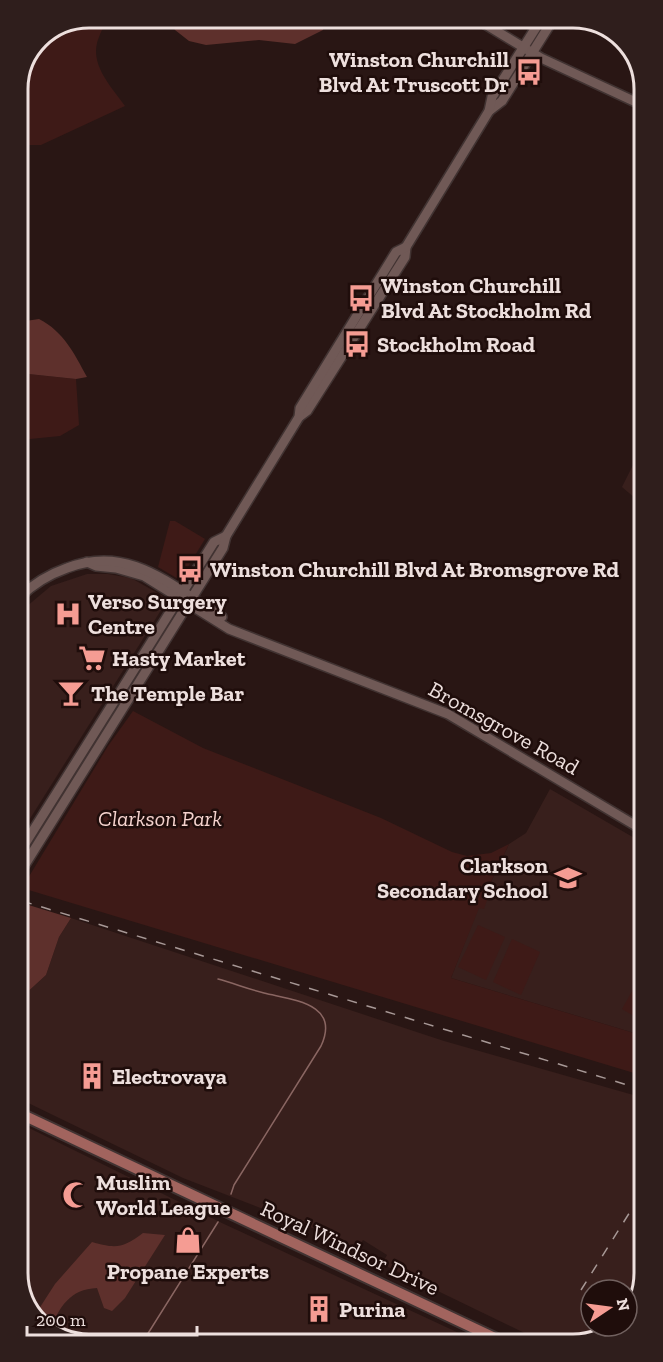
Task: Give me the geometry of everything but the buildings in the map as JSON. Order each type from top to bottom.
[{"type":"main road","points":[[494,29],[532,53],[634,101]]},
{"type":"main road","points":[[28,859],[223,548],[226,536],[299,417],[307,411],[405,257],[406,247],[489,111],[492,97],[535,29]]},
{"type":"main road","points":[[489,111],[502,101],[547,29]]},
{"type":"main road","points":[[28,838],[214,542],[226,536]]},
{"type":"main road","name":"Bromsgrove Road","points":[[29,590],[41,580],[57,572],[87,562],[96,567],[116,568],[144,576],[233,624],[240,632],[448,714],[634,825]]},
{"type":"main road","name":"Royal Windsor Drive","points":[[28,1118],[486,1334]]},
{"type":"shaded area","points":[[174,28],[323,28],[295,44],[259,40],[206,45],[189,41]]},
{"type":"shaded area","points":[[39,319],[55,330],[73,352],[87,377],[76,379],[29,374],[29,321]]},
{"type":"shaded area","points":[[634,463],[634,497],[622,487]]},
{"type":"shaded area","points":[[87,574],[108,574],[131,578],[168,599],[28,821],[29,605],[51,586]]},
{"type":"shaded area","name":"Clarkson Secondary School","points":[[550,789],[634,838],[634,1033],[451,978],[476,913],[509,844],[526,833]]},
{"type":"shaded area","points":[[28,905],[71,918],[59,937],[46,975],[28,991]]},
{"type":"shaded area","points":[[71,918],[444,1041],[634,1095],[634,1278],[579,1278],[579,1333],[526,1334],[382,1264],[387,1255],[363,1240],[355,1252],[320,1231],[183,1178],[28,1103],[28,991],[46,975],[59,937]]},
{"type":"shaded area","points":[[28,1128],[224,1224],[461,1334],[85,1333],[59,1325],[41,1310],[33,1296],[28,1273]]},
{"type":"shaded area","points":[[143,1233],[165,1235],[125,1298],[112,1311],[104,1308],[97,1288],[88,1289],[73,1296],[62,1307],[54,1322],[41,1310],[40,1308],[55,1284],[92,1242],[119,1246]]},
{"type":"green space","points":[[104,28],[96,47],[98,65],[107,82],[125,106],[41,145],[29,145],[29,85],[35,62],[41,52],[59,37],[77,30]]},
{"type":"green space","points":[[29,374],[76,379],[79,425],[60,436],[29,439]]},
{"type":"green space","points":[[170,521],[175,521],[205,539],[180,580],[158,567]]},
{"type":"green space","name":"Clarkson Park","points":[[133,711],[203,748],[381,818],[452,852],[467,856],[491,853],[509,844],[489,886],[491,888],[484,909],[479,908],[451,978],[634,1033],[634,1073],[28,890],[28,878],[108,746]]},
{"type":"green space","points":[[478,925],[505,937],[486,980],[458,967]]},
{"type":"green space","points":[[512,939],[540,952],[521,995],[493,982]]},
{"type":"green space","points":[[634,988],[634,1016],[622,1009]]},
{"type":"waterway","points":[[218,979],[310,1006],[319,1012],[324,1021],[325,1032],[321,1046],[234,1185],[231,1194]]},
{"type":"waterway","points":[[148,1333],[218,1222]]},
{"type":"railway","points":[[28,903],[634,1087]]},
{"type":"railway","points":[[589,1278],[634,1206]]},
{"type":"place","name":"Winston Churchill Blvd At Truscott Dr","points":[[529,72]]},
{"type":"place","name":"Winston Churchill Blvd At Stockholm Rd","points":[[361,298]]},
{"type":"place","name":"Stockholm Road","points":[[357,344]]},
{"type":"place","name":"Winston Churchill Blvd At Bromsgrove Rd","points":[[190,569]]},
{"type":"place","name":"Verso Surgery Centre","points":[[68,614]]},
{"type":"place","name":"Hasty Market","points":[[92,658]]},
{"type":"place","name":"The Temple Bar","points":[[71,693]]},
{"type":"place","name":"Clarkson Secondary School","points":[[568,878]]},
{"type":"place","name":"Electrovaya","points":[[92,1076]]},
{"type":"place","name":"Muslim World League","points":[[76,1195]]},
{"type":"place","name":"Propane Experts","points":[[188,1240]]},
{"type":"place","name":"Purina","points":[[319,1309]]}]
